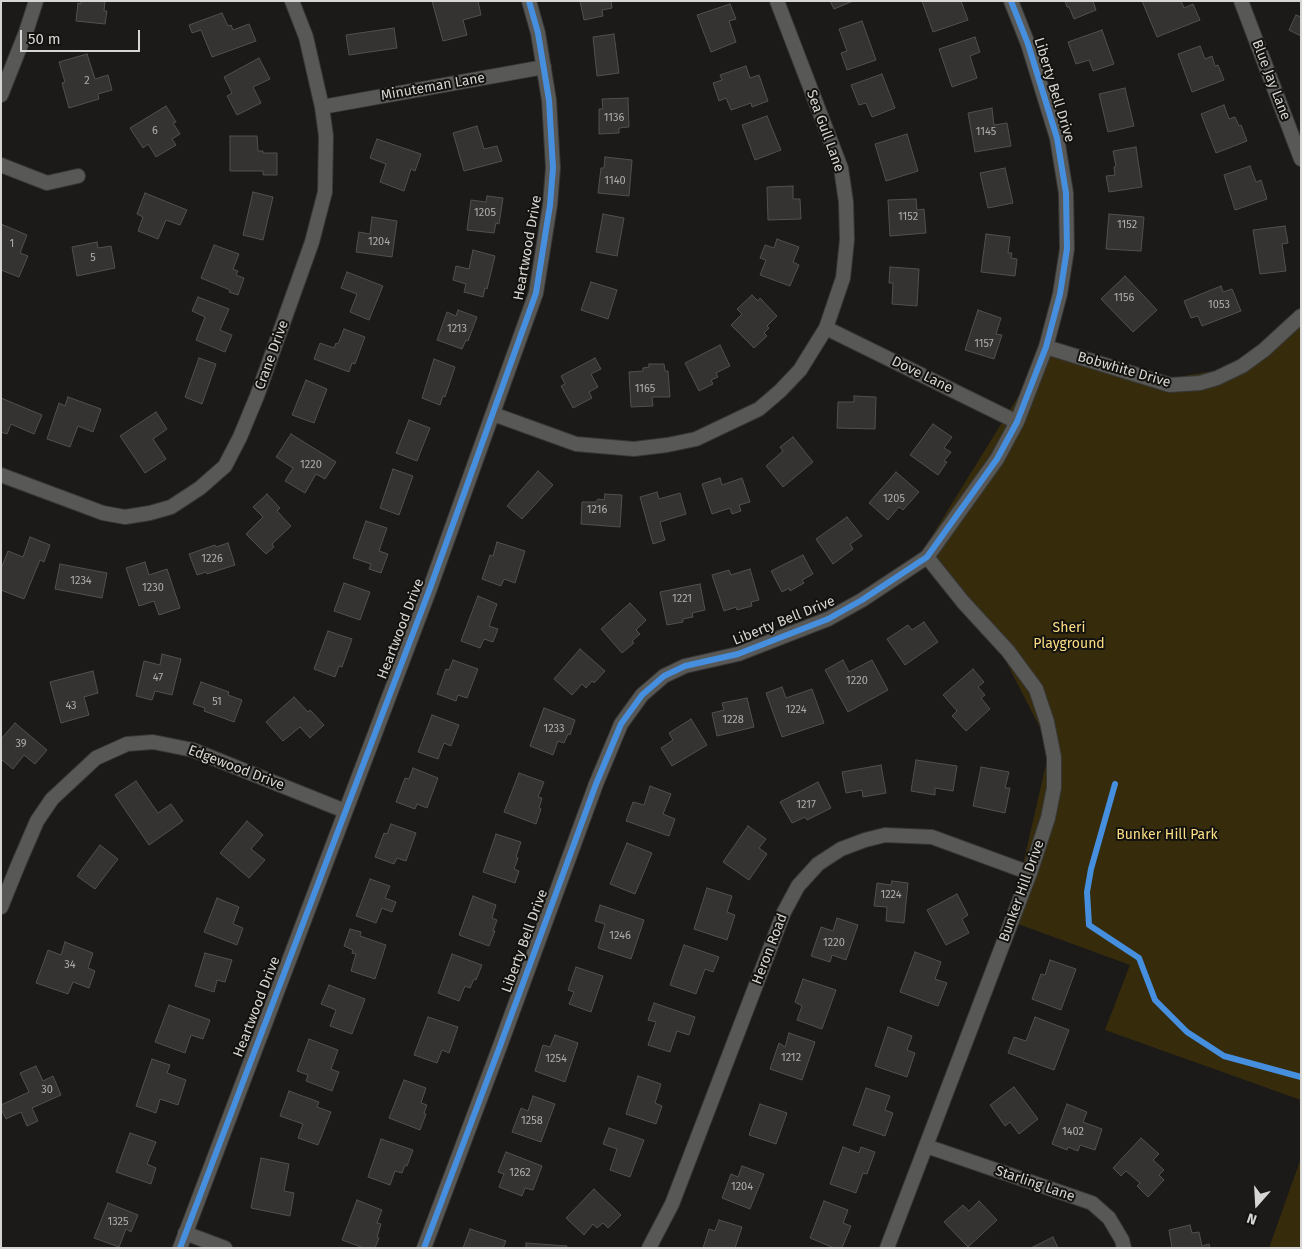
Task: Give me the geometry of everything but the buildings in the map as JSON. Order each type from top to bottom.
[{"type":"street","points":[[1,95],[36,1]]},
{"type":"street","name":"Crane Drive","points":[[1,474],[103,513],[125,517],[172,507],[200,488],[225,466],[240,437],[257,396],[312,242],[325,192],[326,136],[322,107],[306,38],[292,1]]},
{"type":"street","name":"Heartwood Drive","points":[[180,1248],[344,811],[429,591],[536,293],[550,205],[553,168],[549,100],[538,33],[529,1]]},
{"type":"street","name":"Sea Gull Lane","points":[[493,414],[576,444],[634,449],[667,445],[696,440],[759,409],[800,370],[826,328],[843,278],[847,240],[846,202],[841,168],[777,1]]},
{"type":"street","name":"Liberty Bell Drive","points":[[424,1248],[596,784],[621,724],[642,695],[664,676],[684,666],[738,654],[828,620],[927,558],[997,459],[1017,422],[1046,347],[1060,294],[1067,248],[1066,192],[1057,138],[1028,44],[1011,1]]},
{"type":"street","name":"Blue Jay Lane","points":[[1241,1],[1301,159]]},
{"type":"street","name":"Minuteman Lane","points":[[322,107],[544,67]]},
{"type":"street","points":[[1,165],[47,183],[78,176]]},
{"type":"street","name":"Bobwhite Drive","points":[[1046,347],[1170,385],[1200,383],[1217,378],[1242,366],[1264,350],[1301,316]]},
{"type":"street","name":"Dove Lane","points":[[826,328],[1017,422]]},
{"type":"street","name":"Bunker Hill Drive","points":[[887,1248],[1030,873],[1048,818],[1054,788],[1054,757],[1036,689],[1008,651],[963,602],[927,558]]},
{"type":"street","name":"Edgewood Drive","points":[[1,907],[38,820],[52,799],[96,758],[128,744],[153,742],[193,750],[344,811]]},
{"type":"street","name":"Heron Road","points":[[649,1248],[672,1204],[784,912],[798,886],[818,864],[841,849],[886,835],[932,837],[1030,873]]},
{"type":"street","name":"Starling Lane","points":[[926,1146],[1092,1203],[1109,1218],[1122,1240],[1124,1248]]},
{"type":"street","points":[[185,1233],[225,1248]]},
{"type":"green space","name":"Bunker Hill Park","points":[[1301,310],[1301,1100],[1105,1030],[1130,965],[1010,921],[1050,747],[979,609],[917,560],[1050,345],[1172,378],[1242,366]]},
{"type":"green space","points":[[1301,1158],[1301,1248],[1269,1248]]},
{"type":"cycle path","points":[[180,1248],[429,591],[536,293],[550,205],[553,168],[549,100],[538,33],[529,1]]},
{"type":"cycle path","points":[[424,1248],[596,784],[621,724],[642,695],[664,676],[685,666],[738,654],[828,619],[862,600],[927,557],[997,459],[1017,422],[1046,347],[1060,294],[1067,249],[1066,193],[1057,138],[1028,44],[1011,1]]},
{"type":"cycle path","points":[[1115,784],[1091,869],[1087,892],[1089,925],[1139,958],[1155,1000],[1187,1032],[1224,1056],[1301,1077]]},
{"type":"park label","name":"Sheri Playground","points":[[1069,636]]}]
